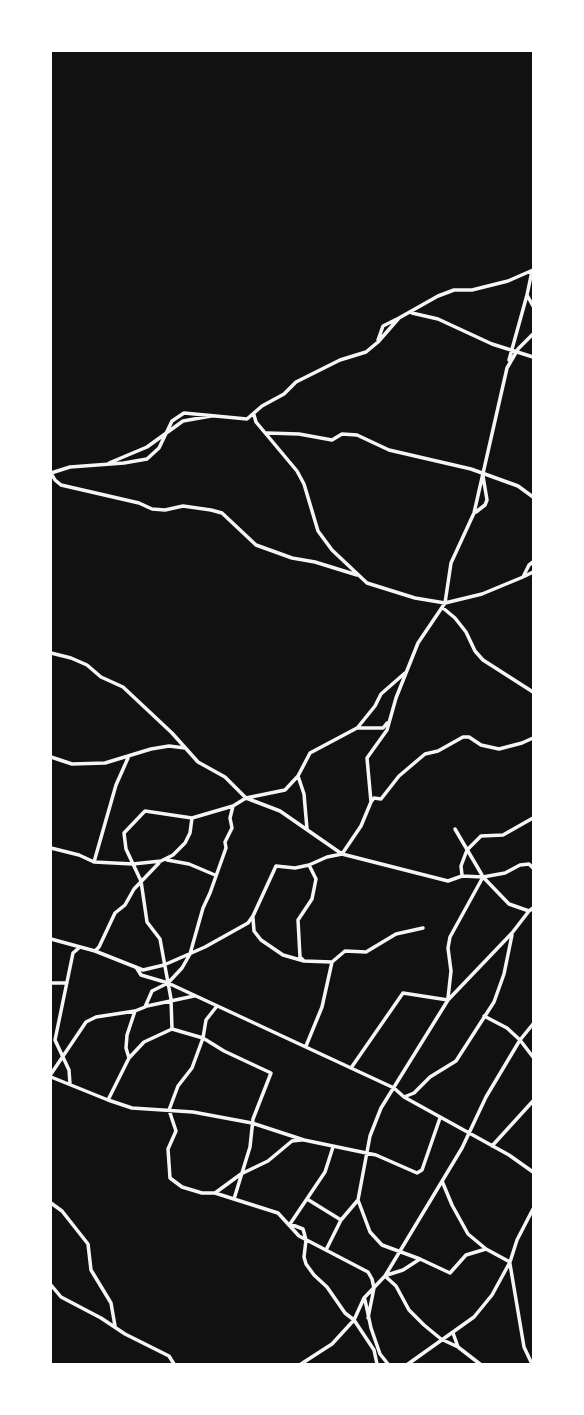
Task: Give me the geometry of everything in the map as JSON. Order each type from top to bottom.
[{"type":"street","points":[[371,802],[367,758],[387,730],[406,672],[426,629],[444,606],[451,563],[474,513],[507,368],[514,350],[533,270]]},
{"type":"street","points":[[359,576],[256,545],[222,513],[183,506],[165,510],[152,509],[139,503],[61,485],[51,473],[70,467],[147,458],[154,454],[172,421],[184,412],[247,419],[262,406],[284,394],[296,382],[340,360],[366,352],[400,318],[438,296],[454,290],[472,290],[508,281],[533,270]]},
{"type":"street","points":[[527,295],[533,306]]},
{"type":"street","points":[[410,313],[438,319],[492,344],[533,357]]},
{"type":"street","points":[[514,350],[533,334]]},
{"type":"street","points":[[254,415],[256,422],[297,471],[304,484],[318,531],[332,550],[366,583],[444,606],[466,632],[475,652],[483,660],[533,692]]},
{"type":"street","points":[[105,464],[146,447],[164,437],[183,421],[214,416]]},
{"type":"street","points":[[267,433],[299,434],[332,440],[342,434],[357,435],[389,450],[471,469],[518,486],[533,497]]},
{"type":"street","points":[[474,513],[485,505],[487,500],[482,474]]},
{"type":"street","points":[[523,577],[533,562]]},
{"type":"street","points":[[444,606],[482,594],[533,572]]},
{"type":"street","points":[[51,653],[87,665],[101,677],[123,687],[198,762],[225,777],[246,798],[280,811],[342,854],[448,881],[462,876],[483,877],[505,873],[520,865],[529,864],[533,868]]},
{"type":"street","points":[[172,1029],[171,999],[160,939],[147,922],[141,881],[126,849],[124,833],[145,811],[192,818],[233,806],[246,798],[285,790],[298,776],[310,753],[357,728],[381,694],[406,672]]},
{"type":"street","points":[[357,728],[383,728],[388,721]]},
{"type":"street","points":[[51,939],[94,951],[143,970],[164,965],[248,923],[276,866],[295,868],[342,854],[374,798],[381,799],[399,776],[425,754],[438,751],[463,737],[469,737],[481,746],[499,749],[533,738]]},
{"type":"street","points":[[51,757],[72,764],[105,763],[151,749],[169,746],[186,748]]},
{"type":"street","points":[[94,862],[116,785],[128,758]]},
{"type":"street","points":[[298,776],[304,794],[307,829]]},
{"type":"street","points":[[145,1007],[152,991],[168,984],[190,954],[203,908],[232,828],[230,818],[233,806]]},
{"type":"street","points":[[94,951],[99,947],[115,913],[125,905],[141,881],[185,843],[192,818]]},
{"type":"street","points":[[462,876],[461,866],[467,850],[481,836],[503,835],[533,818]]},
{"type":"street","points":[[326,1250],[341,1220],[358,1200],[370,1136],[381,1108],[448,1000],[512,933],[531,909],[509,904],[483,877],[455,829]]},
{"type":"street","points":[[51,848],[94,862],[133,864],[163,860],[189,864],[215,875]]},
{"type":"street","points":[[304,961],[300,957],[298,920],[312,899],[316,879],[309,865]]},
{"type":"street","points":[[448,1000],[450,937],[483,877]]},
{"type":"street","points":[[253,916],[254,931],[261,940],[283,955],[304,961],[332,962]]},
{"type":"street","points":[[306,1046],[322,1007],[332,962],[345,951],[366,952],[396,933],[422,928]]},
{"type":"street","points":[[404,1097],[414,1093],[430,1077],[456,1061],[494,1002],[504,974],[512,933]]},
{"type":"street","points":[[70,1085],[69,1070],[53,1039],[73,953],[80,947]]},
{"type":"street","points":[[136,967],[141,975],[168,984],[394,1088],[404,1097],[509,1155],[533,1172]]},
{"type":"street","points":[[51,983],[67,983]]},
{"type":"street","points":[[351,1068],[403,993],[448,1000]]},
{"type":"street","points":[[194,996],[171,999],[135,1011],[96,1017],[86,1022],[51,1075],[132,1108],[169,1110],[252,1122],[304,1140],[367,1153],[416,1173],[422,1170],[440,1118]]},
{"type":"street","points":[[217,1006],[206,1020],[203,1038],[192,1068],[178,1086],[169,1110],[176,1131],[168,1149],[170,1178],[192,1190],[215,1193],[278,1213],[299,1236],[368,1272],[374,1288],[368,1318]]},
{"type":"street","points":[[129,1058],[126,1048],[127,1035],[135,1011]]},
{"type":"street","points":[[484,1016],[507,1028],[533,1057]]},
{"type":"street","points":[[301,1364],[332,1345],[354,1320],[364,1298],[385,1276],[442,1181],[486,1097],[520,1040],[533,1024]]},
{"type":"street","points":[[108,1100],[129,1058],[144,1042],[172,1029],[203,1038],[271,1073],[252,1122],[250,1147],[234,1199]]},
{"type":"street","points":[[492,1146],[533,1101]]},
{"type":"street","points":[[215,1193],[241,1174],[268,1161],[292,1141],[304,1140]]},
{"type":"street","points":[[290,1224],[325,1172],[334,1146]]},
{"type":"street","points":[[442,1181],[468,1234],[486,1249],[510,1262]]},
{"type":"street","points":[[307,1199],[341,1220]]},
{"type":"street","points":[[358,1200],[370,1232],[382,1245],[450,1273],[467,1255],[486,1249]]},
{"type":"street","points":[[51,1203],[62,1211],[88,1244],[90,1270],[111,1303],[115,1326]]},
{"type":"street","points":[[408,1364],[474,1317],[492,1295],[533,1209]]},
{"type":"street","points":[[306,1240],[306,1264],[327,1287],[345,1313],[354,1320],[374,1350],[377,1364]]},
{"type":"street","points":[[385,1276],[403,1270],[420,1259]]},
{"type":"street","points":[[510,1262],[524,1347],[532,1364]]},
{"type":"street","points":[[385,1276],[403,1294],[409,1310],[440,1339],[458,1347],[480,1364]]},
{"type":"street","points":[[51,1285],[61,1297],[169,1356],[174,1364]]},
{"type":"street","points":[[364,1298],[380,1354],[388,1364]]},
{"type":"street","points":[[453,1333],[458,1347]]}]
